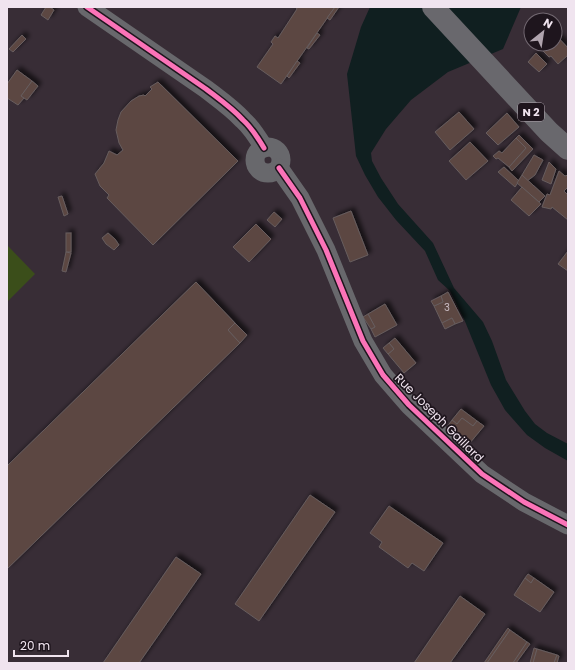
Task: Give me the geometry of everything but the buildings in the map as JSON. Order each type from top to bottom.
[{"type":"main road","name":"N 2","points":[[433,7],[549,132],[568,149]]},
{"type":"street","name":"Rue Joseph Gaillard","points":[[87,7],[206,89],[243,119],[251,128],[264,148],[259,151],[256,158],[256,162],[260,170],[267,173],[275,171],[278,168],[300,198],[326,250],[364,341],[383,375],[409,405],[482,474],[524,502],[568,525]]},
{"type":"green space","points":[[7,245],[35,274],[7,302]]},
{"type":"shaded area","points":[[370,7],[521,7],[503,49],[448,72],[411,100],[386,129],[371,153],[372,161],[381,178],[398,204],[433,243],[454,288],[483,322],[492,341],[506,380],[525,411],[535,424],[547,433],[568,444],[568,461],[545,448],[527,435],[505,410],[491,385],[464,319],[450,291],[438,280],[425,251],[396,220],[378,197],[356,156],[347,74],[361,27]]},
{"type":"cycle path","points":[[87,7],[206,89],[225,104],[249,126],[264,148]]},
{"type":"cycle path","points":[[279,168],[300,198],[326,250],[363,341],[383,375],[409,405],[482,474],[524,502],[568,525]]}]
